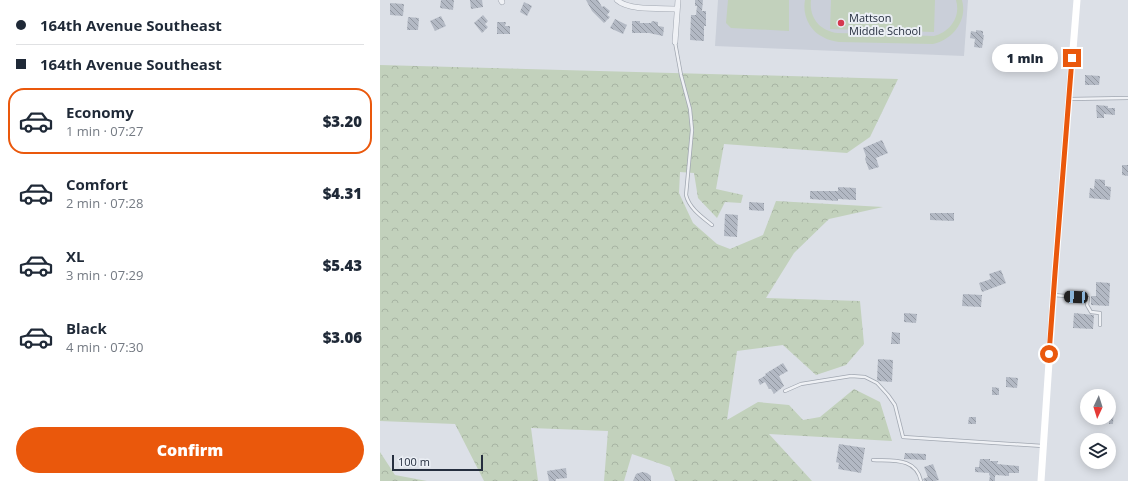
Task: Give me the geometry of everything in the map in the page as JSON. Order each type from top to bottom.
[{"type":"street","points":[[617,0],[620,3],[630,7],[677,9]]},
{"type":"street","points":[[675,42],[678,0]]},
{"type":"street","points":[[1041,481],[1053,295],[1077,0]]},
{"type":"lane","points":[[675,42],[681,75],[690,109],[692,130],[686,195],[687,201],[693,209],[712,225]]},
{"type":"lane","points":[[1069,99],[1128,98]]},
{"type":"lane","points":[[1053,295],[1088,298],[1087,305],[1091,312],[1100,313],[1100,324]]},
{"type":"lane","points":[[784,391],[801,384],[851,376],[866,377],[877,383],[895,405],[903,437],[1043,446]]},
{"type":"lane","points":[[873,460],[901,461],[913,465],[920,473],[921,481]]},
{"type":"shaded area","name":"Mattson Middle School","points":[[718,0],[968,0],[964,56],[715,46]]},
{"type":"green space","points":[[728,0],[789,0],[789,31],[731,28],[726,23]]},
{"type":"green space","points":[[805,0],[811,0],[814,18],[821,26],[826,30],[838,33],[934,36],[945,31],[953,23],[957,12],[956,0],[962,0],[963,15],[957,28],[952,34],[940,42],[933,44],[839,42],[825,38],[814,31],[806,17],[804,6]]},
{"type":"green space","points":[[831,0],[935,0],[934,32],[830,29]]},
{"type":"green space","points":[[380,65],[898,79],[870,137],[847,153],[724,144],[716,189],[743,195],[741,203],[725,202],[717,218],[698,198],[694,173],[680,172],[679,193],[693,223],[717,244],[730,249],[763,235],[776,201],[883,207],[829,219],[794,253],[766,298],[860,301],[864,344],[846,365],[816,375],[783,345],[737,351],[727,420],[758,402],[789,405],[803,420],[820,417],[854,389],[880,402],[892,441],[769,434],[812,481],[675,481],[670,467],[632,454],[624,481],[604,481],[608,431],[531,428],[538,481],[484,481],[455,424],[380,421]]},
{"type":"green space","points":[[380,452],[395,475],[427,481],[380,481]]},
{"type":"building","points":[[441,0],[454,0],[453,10],[440,8]]},
{"type":"building","points":[[470,0],[482,0],[483,7],[471,9]]},
{"type":"building","points":[[586,0],[598,0],[602,7],[604,6],[610,11],[607,15],[610,17],[604,23],[592,11]]},
{"type":"building","points":[[695,0],[703,0],[702,11],[706,11],[704,41],[690,40],[691,15],[696,15],[697,6],[695,6]]},
{"type":"building","points":[[524,2],[532,6],[527,16],[520,12]]},
{"type":"building","points":[[390,3],[404,4],[403,16],[390,15]]},
{"type":"building","points":[[483,15],[488,21],[485,24],[488,27],[482,33],[474,23]]},
{"type":"building","points":[[441,16],[446,26],[435,31],[430,21]]},
{"type":"building","points":[[408,17],[419,18],[418,30],[407,30]]},
{"type":"building","points":[[615,19],[627,25],[623,34],[610,28]]},
{"type":"building","points":[[632,21],[640,21],[640,23],[651,23],[652,21],[658,22],[658,26],[664,27],[663,36],[649,33],[632,33]]},
{"type":"building","points":[[497,22],[506,22],[505,26],[510,26],[510,34],[497,34]]},
{"type":"building","points":[[976,30],[983,31],[984,35],[982,48],[974,47],[975,39],[970,38],[971,31],[976,32]]},
{"type":"building","points":[[1085,75],[1100,76],[1099,85],[1085,85]]},
{"type":"building","points":[[1096,105],[1115,108],[1115,115],[1104,114],[1104,118],[1097,118]]},
{"type":"building","points":[[882,140],[888,153],[876,158],[879,167],[869,170],[863,148]]},
{"type":"building","points":[[1122,165],[1128,165],[1128,176],[1122,175]]},
{"type":"building","points":[[1095,179],[1105,180],[1105,186],[1111,187],[1110,200],[1089,198],[1090,188],[1094,189]]},
{"type":"building","points":[[838,187],[856,188],[856,200],[838,199],[838,201],[810,199],[810,191],[838,191]]},
{"type":"building","points":[[749,202],[764,203],[764,211],[749,210]]},
{"type":"building","points":[[930,213],[954,213],[954,221],[930,220]]},
{"type":"building","points":[[725,214],[738,215],[737,237],[724,236]]},
{"type":"building","points":[[1001,270],[1006,283],[982,292],[979,283],[991,279],[989,274]]},
{"type":"building","points":[[1096,282],[1110,283],[1109,306],[1091,305],[1091,296],[1096,296]]},
{"type":"building","points":[[963,294],[982,295],[981,307],[962,306]]},
{"type":"building","points":[[904,313],[917,314],[916,323],[904,322]]},
{"type":"building","points":[[1074,313],[1094,315],[1093,329],[1073,328]]},
{"type":"building","points":[[892,332],[900,333],[900,344],[891,344]]},
{"type":"building","points":[[878,359],[893,360],[892,382],[877,380]]},
{"type":"building","points":[[783,363],[788,371],[779,376],[784,386],[774,394],[765,382],[760,385],[758,380]]},
{"type":"building","points":[[1006,377],[1018,378],[1017,388],[1006,387]]},
{"type":"building","points":[[992,387],[999,388],[999,395],[992,395]]},
{"type":"building","points":[[969,417],[976,417],[976,424],[968,424]]},
{"type":"building","points":[[839,444],[865,448],[861,473],[838,469],[839,463],[836,462]]},
{"type":"building","points":[[905,453],[926,454],[926,460],[904,459]]},
{"type":"building","points":[[980,459],[998,461],[997,464],[1019,466],[1019,473],[1009,473],[1009,476],[996,475],[995,481],[989,481],[989,473],[975,472],[975,467],[979,467]]},
{"type":"building","points":[[933,464],[939,480],[924,481],[923,479],[928,477],[924,467]]},
{"type":"building","points":[[566,468],[567,478],[549,481],[547,471]]},
{"type":"building","points":[[642,472],[651,476],[651,481],[633,481],[636,474]]},
{"type":"place","name":"Mattson Middle School","points":[[841,23]]},
{"type":"route","points":[[1049,354],[1072,58]]}]
